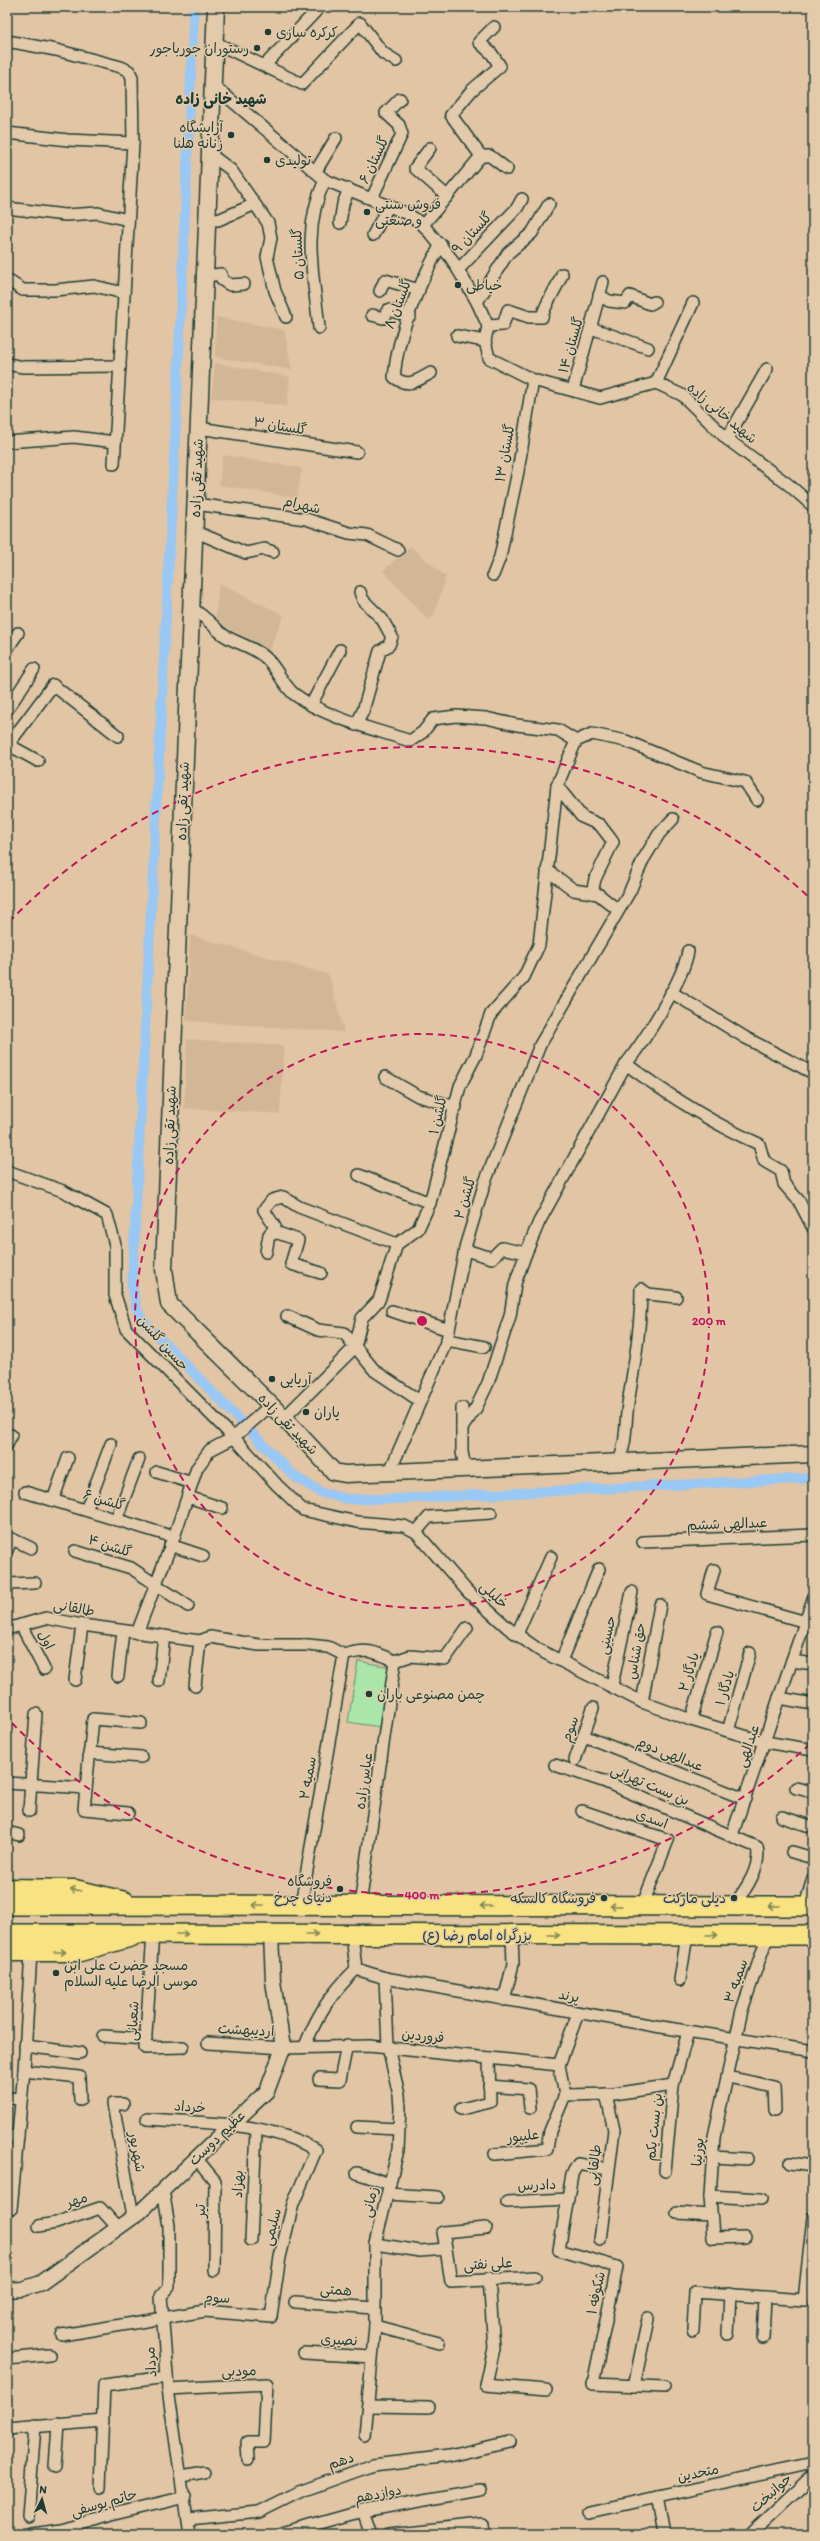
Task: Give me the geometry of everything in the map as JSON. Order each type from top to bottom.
[{"type":"highway","points":[[7,1905],[809,1906]]},
{"type":"highway","name":"بزرگراه امام رضا (ع)","points":[[7,1934],[813,1935]]},
{"type":"main road","name":"شهید تقی زاده","points":[[216,7],[164,1269],[169,1304],[284,1418],[334,1472],[345,1474],[619,1461],[813,1454]]},
{"type":"main road","points":[[7,1888],[75,1889],[142,1905]]},
{"type":"main road","name":"بزرگراه امام رضا (ع)","points":[[7,1952],[80,1952],[147,1934]]},
{"type":"street","points":[[265,65],[317,10]]},
{"type":"street","points":[[214,42],[265,65],[302,84],[360,23],[376,45],[396,61]]},
{"type":"street","points":[[481,156],[451,115],[472,90],[500,66],[492,54],[479,42],[494,27]]},
{"type":"street","points":[[7,41],[25,44],[129,71],[134,90],[133,143],[114,464]]},
{"type":"street","points":[[212,84],[325,180],[389,205],[408,214],[423,224],[441,244],[459,269],[488,326],[485,340],[489,358],[533,380],[600,398],[656,382],[693,302]]},
{"type":"street","name":"گلستان ۶","points":[[372,198],[402,134],[399,125],[386,114],[400,99]]},
{"type":"street","points":[[7,133],[68,140],[133,143]]},
{"type":"street","points":[[316,171],[336,138]]},
{"type":"street","points":[[430,148],[415,168],[447,196]]},
{"type":"street","points":[[210,154],[230,170],[249,195],[253,205],[268,223],[271,238],[267,257],[275,291],[286,317]]},
{"type":"street","points":[[423,224],[481,156],[490,156],[507,169]]},
{"type":"street","name":"گلستان ۵","points":[[319,328],[310,228],[316,200],[325,180]]},
{"type":"street","points":[[340,223],[343,204],[349,189]]},
{"type":"street","name":"گلستان ۹","points":[[459,269],[508,217],[522,199]]},
{"type":"street","points":[[476,302],[508,253],[532,233],[549,204]]},
{"type":"street","points":[[207,219],[218,220],[253,205]]},
{"type":"street","points":[[373,235],[389,205]]},
{"type":"street","points":[[7,208],[65,215],[98,213],[128,220]]},
{"type":"street","name":"گلستان ۸","points":[[432,373],[411,384],[401,383],[394,377],[397,350],[419,290],[441,244]]},
{"type":"street","points":[[205,276],[221,274],[222,280],[230,285],[244,284]]},
{"type":"street","points":[[488,326],[503,325],[508,310],[529,316],[542,317],[545,306],[553,296],[562,274]]},
{"type":"street","points":[[7,280],[23,290],[55,290],[94,286],[124,293]]},
{"type":"street","points":[[380,291],[385,280],[419,290]]},
{"type":"street","name":"گلستان ۱۴","points":[[573,390],[598,307],[599,295],[603,282]]},
{"type":"street","points":[[599,295],[609,301],[625,303],[630,296],[650,304],[654,302]]},
{"type":"street","points":[[372,315],[384,318],[388,310],[395,310],[410,316]]},
{"type":"street","points":[[591,328],[648,348]]},
{"type":"street","points":[[457,336],[485,340]]},
{"type":"street","points":[[7,364],[23,367],[120,366]]},
{"type":"street","points":[[727,439],[767,369]]},
{"type":"street","name":"گلستان ۱۳","points":[[493,575],[500,556],[518,471],[533,380]]},
{"type":"street","name":"شهید خانی زاده","points":[[656,382],[682,396],[727,439],[789,485],[813,506]]},
{"type":"street","name":"گلستان ۳","points":[[199,428],[357,452]]},
{"type":"street","points":[[7,442],[74,437],[115,442]]},
{"type":"street","name":"شهرام","points":[[195,504],[306,519],[349,533],[367,535],[398,550]]},
{"type":"street","points":[[194,531],[246,552],[264,549],[273,552]]},
{"type":"street","points":[[356,725],[363,711],[380,650],[389,645],[392,637],[382,619],[363,600],[360,592]]},
{"type":"street","points":[[191,608],[208,618],[222,634],[258,651],[268,659],[293,692],[311,705],[356,725],[410,741],[423,732],[433,719],[456,716],[558,730],[576,741],[592,734],[626,741],[701,772],[745,782],[757,800]]},
{"type":"street","points":[[7,649],[18,633]]},
{"type":"street","points":[[311,705],[340,650]]},
{"type":"street","points":[[7,710],[34,669]]},
{"type":"street","points":[[38,761],[7,744],[52,684],[118,736]]},
{"type":"street","name":"گلشن ۱","points":[[397,1244],[418,1229],[430,1203],[456,1107],[460,1086],[476,1056],[492,1014],[524,977],[539,945],[557,786],[576,741]]},
{"type":"street","points":[[557,786],[582,817],[600,825],[613,842],[595,878],[592,893]]},
{"type":"street","name":"گلشن ۲","points":[[390,1471],[448,1335],[465,1250],[495,1152],[540,1045],[630,891],[643,860],[659,834],[673,818]]},
{"type":"street","points":[[547,870],[574,890],[598,894],[618,910]]},
{"type":"street","points":[[462,1428],[476,1408],[488,1383],[510,1316],[515,1284],[539,1222],[626,1064],[643,1041],[671,992],[687,959],[688,951]]},
{"type":"street","points":[[671,992],[746,1038],[813,1073]]},
{"type":"street","points":[[626,1064],[670,1096],[737,1135],[759,1144],[764,1161],[781,1171],[784,1184],[799,1201],[813,1228]]},
{"type":"street","points":[[385,1077],[418,1096],[456,1107]]},
{"type":"street","name":"حسین گلشن","points":[[7,1171],[63,1191],[107,1215],[116,1245],[115,1295],[126,1329],[233,1438]]},
{"type":"street","points":[[359,1175],[430,1203]]},
{"type":"street","points":[[266,1252],[269,1235],[275,1227],[264,1210],[272,1200],[283,1197],[299,1207],[397,1244],[379,1300],[362,1318],[355,1348],[284,1418]]},
{"type":"street","points":[[269,1235],[278,1233],[298,1240],[291,1264],[321,1273]]},
{"type":"street","points":[[465,1250],[492,1258],[502,1248],[526,1253]]},
{"type":"street","points":[[619,1461],[626,1446],[628,1405],[637,1356],[641,1289],[648,1294],[676,1297]]},
{"type":"street","points":[[392,1311],[448,1335],[484,1347]]},
{"type":"street","points":[[287,1316],[318,1330],[344,1333],[375,1371],[420,1401]]},
{"type":"street","points":[[137,1632],[156,1585],[197,1468],[210,1450],[233,1438],[271,1406]]},
{"type":"street","points":[[462,1408],[462,1452],[465,1468]]},
{"type":"street","name":"خلیلی","points":[[233,1438],[277,1486],[304,1510],[357,1522],[404,1526],[416,1532],[468,1592],[516,1634],[539,1650],[612,1685],[642,1702],[690,1720],[766,1742],[813,1750]]},
{"type":"street","points":[[86,1510],[111,1444]]},
{"type":"street","points":[[53,1500],[68,1458]]},
{"type":"street","points":[[116,1520],[140,1459]]},
{"type":"street","points":[[157,1472],[192,1483]]},
{"type":"street","name":"گلشن ۶","points":[[25,1492],[116,1520],[172,1541],[203,1556]]},
{"type":"street","points":[[188,1497],[222,1508]]},
{"type":"street","points":[[416,1532],[429,1517],[492,1514]]},
{"type":"street","name":"عبدالهی ششم","points":[[642,1542],[813,1535]]},
{"type":"street","points":[[7,1550],[12,1539],[31,1548]]},
{"type":"street","name":"گلشن ۴","points":[[74,1551],[131,1568],[188,1606]]},
{"type":"street","points":[[516,1634],[551,1557]]},
{"type":"street","points":[[561,1661],[599,1569]]},
{"type":"street","points":[[714,1570],[707,1594],[809,1617]]},
{"type":"street","points":[[7,1584],[35,1583]]},
{"type":"street","name":"حسینی","points":[[612,1685],[632,1592]]},
{"type":"street","name":"عبدالهی","points":[[732,1835],[766,1742],[792,1661],[809,1617],[813,1599]]},
{"type":"street","name":"حق شناس","points":[[642,1702],[660,1605]]},
{"type":"street","name":"طالقانی","points":[[7,1629],[46,1618],[82,1625],[200,1641],[210,1637],[259,1645],[328,1647],[344,1655]]},
{"type":"street","name":"اول","points":[[21,1625],[44,1669]]},
{"type":"street","points":[[75,1680],[82,1625]]},
{"type":"street","points":[[344,1655],[357,1651],[374,1651],[395,1661],[410,1656],[445,1659],[467,1628]]},
{"type":"street","points":[[118,1676],[123,1631]]},
{"type":"street","name":"یادگار ۲","points":[[690,1720],[717,1632]]},
{"type":"street","points":[[159,1681],[164,1636]]},
{"type":"street","points":[[195,1686],[200,1641]]},
{"type":"street","name":"یادگار ۱","points":[[728,1731],[750,1653]]},
{"type":"street","name":"سمیه ۲","points":[[302,1905],[344,1655]]},
{"type":"street","name":"عباس زاده","points":[[360,1906],[395,1661]]},
{"type":"street","points":[[792,1661],[813,1664]]},
{"type":"street","points":[[779,1698],[813,1704]]},
{"type":"street","name":"سوم","points":[[574,1760],[593,1708]]},
{"type":"street","points":[[29,1811],[36,1714]]},
{"type":"street","points":[[128,1813],[84,1809],[93,1719],[141,1723]]},
{"type":"street","name":"عبدالهی دوم","points":[[584,1736],[745,1799]]},
{"type":"street","points":[[89,1753],[140,1757]]},
{"type":"street","name":"بن بست تهرانی","points":[[555,1765],[603,1781],[732,1835]]},
{"type":"street","points":[[7,1783],[86,1788]]},
{"type":"street","points":[[796,1788],[813,1792]]},
{"type":"street","name":"اسدی","points":[[582,1811],[668,1840],[642,1906]]},
{"type":"street","points":[[782,1817],[813,1827]]},
{"type":"street","points":[[7,1832],[19,1835]]},
{"type":"street","points":[[732,1835],[757,1847],[760,1856],[756,1869],[733,1906]]},
{"type":"street","points":[[792,1852],[813,1858]]},
{"type":"street","points":[[809,1906],[813,1878]]},
{"type":"street","points":[[746,1887],[754,1906]]},
{"type":"street","name":"شعبانی","points":[[147,1934],[145,2048],[183,2047]]},
{"type":"street","name":"عظیم دوست","points":[[7,2290],[22,2289],[41,2283],[133,2216],[163,2190],[267,2091],[283,2048],[273,1981],[271,1934]]},
{"type":"street","points":[[305,2046],[318,2014],[334,1991],[356,1969],[352,1934]]},
{"type":"street","points":[[504,2000],[513,1964],[512,1935]]},
{"type":"street","points":[[680,1980],[686,1935]]},
{"type":"street","name":"سمیه ۳","points":[[735,2038],[742,2010],[768,1935]]},
{"type":"street","points":[[9,2209],[13,2136],[24,2071],[31,1952]]},
{"type":"street","name":"پرند","points":[[356,1969],[385,1978],[504,2000],[688,2032],[813,2051]]},
{"type":"street","name":"زمانی","points":[[365,2435],[375,2326],[375,2244],[398,2150],[400,2095],[388,2047],[385,1978]]},
{"type":"street","points":[[578,2013],[560,2065],[564,2095],[606,2094],[673,2085],[688,2032]]},
{"type":"street","points":[[103,2036],[146,2039]]},
{"type":"street","name":"پورنیا","points":[[735,2038],[728,2077],[714,2136],[710,2196],[713,2238],[745,2237]]},
{"type":"street","name":"اردیبهشت","points":[[208,2043],[283,2048]]},
{"type":"street","points":[[318,2079],[340,2080],[347,2045]]},
{"type":"street","name":"فروردین","points":[[283,2048],[347,2045],[388,2047],[560,2065]]},
{"type":"street","points":[[25,2046],[80,2053]]},
{"type":"street","points":[[461,2109],[490,2102],[489,2058]]},
{"type":"street","points":[[24,2071],[79,2077],[80,2100]]},
{"type":"street","points":[[728,2077],[774,2086],[775,2110]]},
{"type":"street","name":"بن بست یکم","points":[[665,2171],[673,2085]]},
{"type":"street","points":[[490,2086],[528,2089],[530,2108]]},
{"type":"street","name":"طالقانی","points":[[600,2240],[614,2130],[606,2094]]},
{"type":"street","name":"علیپور","points":[[495,2154],[547,2149],[550,2131],[564,2095]]},
{"type":"street","points":[[7,2098],[20,2099]]},
{"type":"street","name":"شهریور","points":[[123,2104],[113,2104],[133,2216]]},
{"type":"street","name":"خرداد","points":[[147,2119],[231,2126]]},
{"type":"street","points":[[231,2126],[256,2130]]},
{"type":"street","points":[[357,2127],[398,2129]]},
{"type":"street","name":"سلیمی","points":[[256,2130],[268,2132],[316,2150],[293,2204],[280,2257],[271,2317]]},
{"type":"street","name":"بهزاد","points":[[251,2240],[256,2130]]},
{"type":"street","points":[[712,2157],[747,2159]]},
{"type":"street","name":"تیر","points":[[196,2158],[215,2181],[214,2270]]},
{"type":"street","points":[[790,2163],[813,2166]]},
{"type":"street","name":"شکوفه ۱","points":[[608,2169],[578,2164],[572,2174],[559,2250],[617,2267],[592,2384],[664,2387]]},
{"type":"street","points":[[357,2174],[389,2189],[438,2197]]},
{"type":"street","name":"مرداد","points":[[163,2190],[169,2226],[170,2287],[161,2296],[167,2377],[190,2534]]},
{"type":"street","points":[[710,2196],[761,2199]]},
{"type":"street","name":"دادرس","points":[[507,2202],[568,2199]]},
{"type":"street","name":"مهر","points":[[39,2226],[100,2208],[117,2227]]},
{"type":"street","points":[[677,2213],[711,2215]]},
{"type":"street","points":[[693,2331],[695,2292],[804,2300],[813,2217]]},
{"type":"street","points":[[446,2249],[444,2232],[486,2228]]},
{"type":"street","name":"علی نفتی","points":[[375,2244],[420,2251],[446,2249],[450,2282],[489,2278],[535,2278]]},
{"type":"street","points":[[489,2278],[494,2348],[486,2385],[546,2390]]},
{"type":"street","points":[[728,2334],[730,2294]]},
{"type":"street","points":[[763,2338],[766,2297]]},
{"type":"street","name":"همتی","points":[[295,2302],[374,2308]]},
{"type":"street","name":"سوم","points":[[163,2317],[205,2311],[271,2317]]},
{"type":"street","points":[[62,2334],[163,2317]]},
{"type":"street","points":[[634,2386],[648,2319]]},
{"type":"street","points":[[375,2326],[439,2343]]},
{"type":"street","name":"نصیری","points":[[304,2353],[371,2357]]},
{"type":"street","points":[[7,2359],[48,2355]]},
{"type":"street","points":[[100,2487],[104,2385],[167,2377]]},
{"type":"street","name":"مودبی","points":[[168,2389],[267,2384],[264,2442],[247,2442],[248,2460]]},
{"type":"street","points":[[368,2406],[429,2407]]},
{"type":"street","points":[[7,2429],[103,2420]]},
{"type":"street","points":[[55,2468],[58,2424]]},
{"type":"street","points":[[28,2517],[36,2426]]},
{"type":"street","name":"دهم","points":[[188,2519],[259,2512],[299,2492],[373,2466],[449,2456],[509,2442]]},
{"type":"street","name":"متحدین","points":[[589,2512],[813,2463]]},
{"type":"street","points":[[182,2476],[204,2472]]},
{"type":"street","name":"جوانبخت","points":[[750,2534],[813,2475]]},
{"type":"street","name":"دوازدهم","points":[[281,2534],[363,2511],[481,2490]]},
{"type":"street","name":"حاتم یوسفی","points":[[31,2534],[62,2530],[110,2515],[185,2497]]},
{"type":"street","points":[[657,2497],[664,2534]]},
{"type":"street","points":[[363,2511],[371,2534]]},
{"type":"street","points":[[388,2534],[452,2531],[482,2524],[483,2534]]},
{"type":"shaded area","points":[[216,317],[284,330],[292,370],[215,357]]},
{"type":"shaded area","points":[[215,363],[290,377],[287,406],[211,398]]},
{"type":"shaded area","points":[[223,455],[302,468],[297,498],[219,485]]},
{"type":"shaded area","points":[[410,546],[446,577],[434,615],[428,620],[383,571]]},
{"type":"shaded area","points":[[219,584],[284,615],[268,654],[215,619]]},
{"type":"shaded area","points":[[190,935],[329,975],[344,1032],[186,1021]]},
{"type":"shaded area","points":[[187,1039],[284,1046],[280,1114],[184,1108]]},
{"type":"green space","name":"چمن مصنوعی باران","points":[[358,1661],[390,1667],[380,1727],[348,1722]]},
{"type":"waterway","points":[[194,7],[176,421],[132,1285],[136,1307],[142,1320],[294,1476],[322,1493],[348,1499],[395,1499],[813,1478]]},
{"type":"place","name":"کرکره سازی","points":[[268,32]]},
{"type":"place","name":"رستوران جورباجور","points":[[257,48]]},
{"type":"place","name":"آرایشگاه زنانه هلنا","points":[[231,135]]},
{"type":"place","name":"تولیدی","points":[[267,160]]},
{"type":"place","name":"فروش سنتی و صنعتی","points":[[367,212]]},
{"type":"place","name":"خیاطی","points":[[458,285]]},
{"type":"place","name":"آریایی","points":[[272,1379]]},
{"type":"place","name":"یاران","points":[[306,1412]]},
{"type":"place","name":"چمن مصنوعی باران","points":[[369,1694]]},
{"type":"place","name":"فروشگاه دنیای چرخ","points":[[340,1889]]},
{"type":"place","name":"فروشگاه کالسکه","points":[[604,1898]]},
{"type":"place","name":"دیلی مارکت","points":[[734,1898]]},
{"type":"place","name":"مسجد حضرت علی ابن موسی الرضا علیه السلام","points":[[56,1973]]},
{"type":"district","name":"شهید خانی زاده","points":[[221,99]]}]
